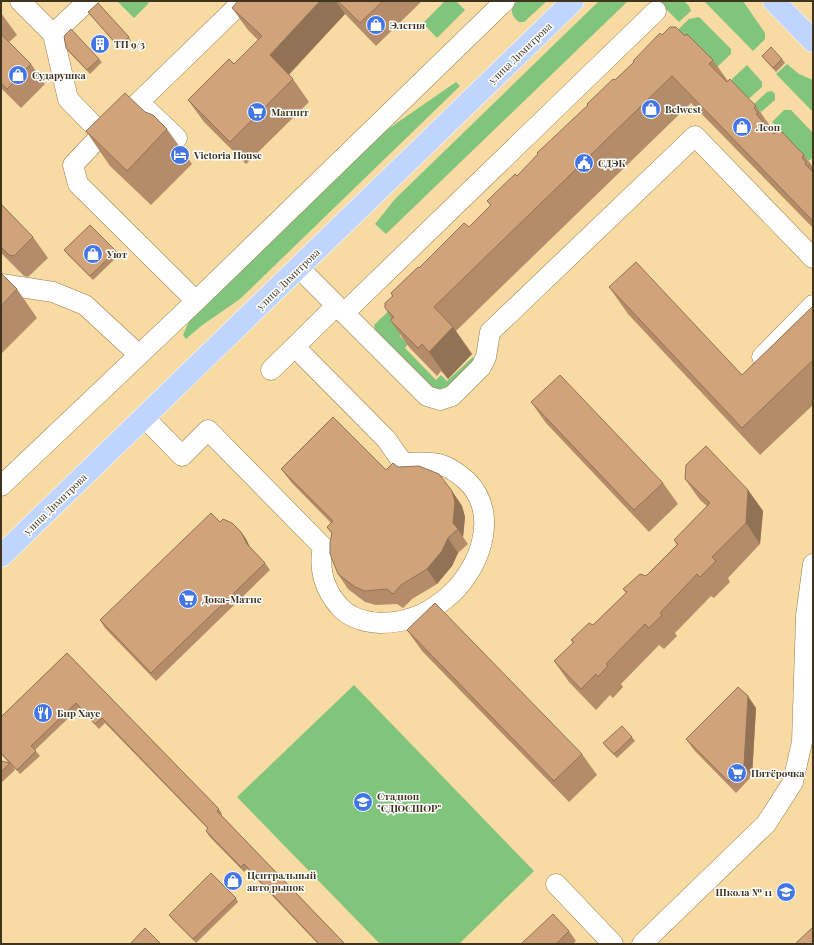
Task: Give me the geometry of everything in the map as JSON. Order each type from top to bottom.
[{"type":"main road","name":"улица Димитрова","points":[[1,556],[573,1]]},
{"type":"main road","points":[[774,1],[813,41]]},
{"type":"street","points":[[20,1],[53,34],[68,99],[102,134]]},
{"type":"street","points":[[53,34],[88,1]]},
{"type":"street","points":[[196,301],[78,184],[73,165],[102,134],[139,102],[243,1]]},
{"type":"street","points":[[1,486],[196,301],[505,1]]},
{"type":"street","points":[[271,370],[295,347],[340,309],[656,11]]},
{"type":"street","points":[[139,102],[178,138]]},
{"type":"street","points":[[299,268],[427,396],[440,400],[452,396],[481,367],[486,357],[490,332],[695,136],[813,258]]},
{"type":"street","points":[[1,284],[52,292],[84,305],[139,354]]},
{"type":"street","points":[[761,358],[813,305]]},
{"type":"street","points":[[144,417],[182,456],[208,430],[323,547],[322,570],[325,585],[332,598],[342,610],[367,622],[389,623],[410,619],[428,611],[444,600],[459,586],[471,569],[480,550],[484,532],[484,516],[480,497],[459,474],[442,465],[403,463],[386,439],[295,347]]},
{"type":"street","points":[[642,944],[766,824],[793,782],[802,742],[813,564]]},
{"type":"street","points":[[556,884],[613,944]]},
{"type":"green space","points":[[117,1],[147,1],[149,3],[134,18]]},
{"type":"green space","points":[[445,1],[456,1],[465,10],[437,38],[423,23]]},
{"type":"green space","points":[[517,1],[547,1],[524,22],[519,22],[514,17],[512,12],[514,4]]},
{"type":"green space","points":[[599,1],[628,1],[386,234],[375,224],[395,199]]},
{"type":"green space","points":[[658,1],[684,1],[689,6],[691,11],[679,22]]},
{"type":"green space","points":[[704,1],[743,1],[765,33],[765,39],[753,51]]},
{"type":"green space","points":[[699,17],[731,49],[731,54],[716,68],[657,50],[689,19]]},
{"type":"green space","points":[[787,64],[799,74],[813,80],[813,112],[776,74]]},
{"type":"green space","points":[[747,65],[762,82],[762,87],[744,103],[735,93],[732,79]]},
{"type":"green space","points":[[456,82],[460,86],[240,299],[201,326],[186,339],[183,335],[191,317],[378,136]]},
{"type":"green space","points":[[772,91],[775,94],[775,100],[761,112],[753,105],[767,92]]},
{"type":"green space","points":[[784,110],[791,110],[813,133],[813,157],[809,161],[772,122]]},
{"type":"green space","points":[[400,300],[400,336],[408,344],[405,348],[436,380],[441,375],[447,381],[473,357],[475,362],[444,391],[432,389],[375,330],[374,325]]},
{"type":"green space","points":[[354,685],[534,871],[459,944],[380,944],[237,797]]},
{"type":"building","points":[[238,1],[320,1],[270,55],[293,79],[230,142],[188,100],[229,59],[234,64],[262,36],[232,8]]},
{"type":"building","points":[[338,1],[383,1],[360,23]]},
{"type":"building","points":[[98,3],[129,37],[118,46],[88,12]]},
{"type":"building","points":[[670,27],[676,27],[685,36],[687,34],[713,60],[709,64],[727,82],[730,79],[756,106],[754,108],[758,113],[756,114],[774,134],[779,129],[804,155],[802,158],[806,162],[805,164],[813,172],[813,221],[672,76],[434,307],[453,327],[429,352],[422,344],[418,348],[390,320],[394,317],[385,308],[385,303],[393,296],[391,293],[418,267],[419,268],[464,223],[469,227],[491,205],[487,201],[515,174],[517,176],[538,154],[537,153],[588,105],[587,104],[613,79],[615,80],[634,62],[633,61],[660,33],[662,35]]},
{"type":"building","points":[[71,29],[99,59],[87,70],[66,48],[64,36]]},
{"type":"building","points":[[1,34],[31,64],[7,89],[1,83]]},
{"type":"building","points":[[771,47],[782,59],[773,68],[762,56]]},
{"type":"building","points":[[125,93],[145,112],[153,115],[167,129],[127,171],[86,131]]},
{"type":"building","points":[[1,204],[33,237],[14,256],[9,255],[1,247]]},
{"type":"building","name":"Уют","points":[[90,225],[116,251],[90,276],[64,250]]},
{"type":"building","points":[[636,262],[742,375],[813,306],[813,360],[742,428],[609,287]]},
{"type":"building","points":[[1,273],[17,289],[1,306]]},
{"type":"building","points":[[560,375],[663,483],[634,510],[531,402]]},
{"type":"building","points":[[333,417],[386,470],[393,463],[398,467],[419,466],[439,474],[452,491],[455,502],[453,523],[458,529],[448,538],[442,551],[427,569],[401,585],[393,594],[387,589],[365,591],[355,587],[338,574],[330,554],[332,533],[327,527],[333,521],[281,469]]},
{"type":"building","points":[[706,446],[748,490],[746,523],[712,557],[716,561],[700,577],[697,574],[660,613],[662,615],[649,628],[645,624],[606,664],[608,666],[598,677],[596,674],[581,689],[554,661],[574,642],[571,640],[589,623],[593,625],[627,592],[623,589],[640,574],[646,576],[678,544],[674,540],[710,503],[685,479],[686,465]]},
{"type":"building","name":"Дока-Матис","points":[[211,513],[220,522],[223,519],[232,523],[241,532],[247,544],[265,563],[151,673],[100,620]]},
{"type":"building","points":[[435,603],[582,754],[554,781],[407,630]]},
{"type":"building","points":[[67,653],[219,809],[217,811],[345,944],[319,944],[244,864],[241,867],[206,831],[208,828],[102,718],[95,724],[76,703],[31,746],[36,751],[17,770],[1,753],[1,717]]},
{"type":"building","points":[[738,687],[748,696],[744,765],[728,781],[686,739]]},
{"type":"building","points":[[622,726],[632,737],[614,754],[603,743]]},
{"type":"building","points":[[1,761],[10,763],[1,772]]},
{"type":"building","points":[[211,873],[236,898],[193,939],[169,915]]},
{"type":"building","points":[[553,914],[569,931],[556,944],[521,944]]},
{"type":"building","points":[[813,927],[813,944],[795,944]]},
{"type":"building","points":[[145,928],[161,944],[130,944]]},
{"type":"place","name":"Элегия","points":[[376,25]]},
{"type":"place","name":"ТП 9/3","points":[[100,44]]},
{"type":"place","name":"Сударушка","points":[[18,75]]},
{"type":"place","name":"Belwest","points":[[651,109]]},
{"type":"place","name":"Магнит","points":[[257,112]]},
{"type":"place","name":"Леон","points":[[742,127]]},
{"type":"place","name":"Victoria House","points":[[180,155]]},
{"type":"place","name":"СДЭК","points":[[584,163]]},
{"type":"place","name":"Уют","points":[[93,254]]},
{"type":"place","name":"Дока-Матис","points":[[188,599]]},
{"type":"place","name":"Бир Хаус","points":[[43,713]]},
{"type":"place","name":"Пятёрочка","points":[[737,773]]},
{"type":"place","name":"Стадион \"СДЮСШОР\"","points":[[363,802]]},
{"type":"place","name":"Центральный авто рынок","points":[[233,881]]},
{"type":"place","name":"Школа № 11","points":[[786,892]]}]
